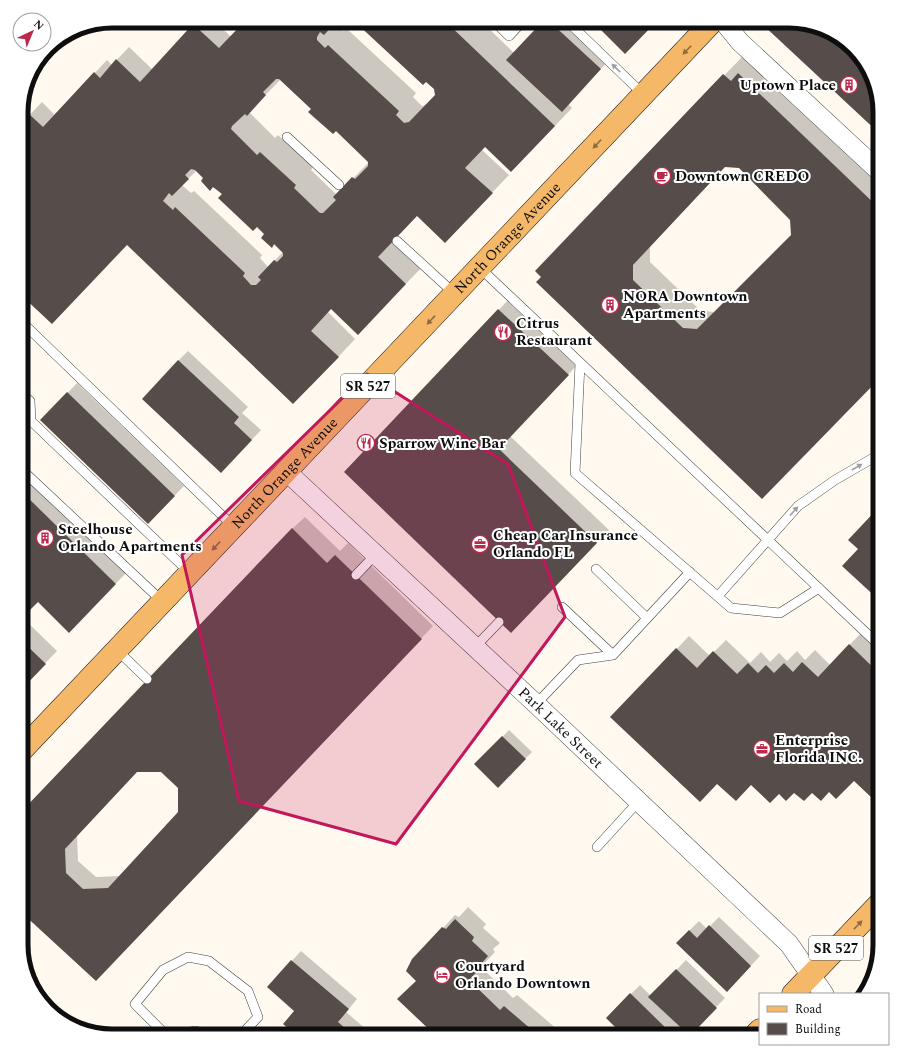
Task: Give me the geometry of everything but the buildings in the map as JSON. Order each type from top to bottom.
[{"type":"main road","name":"North Orange Avenue","points":[[28,744],[706,28]]},
{"type":"main road","name":"SR 527","points":[[794,993],[873,910]]},
{"type":"street","points":[[729,28],[740,42],[873,166]]},
{"type":"street","name":"Park Lake Street","points":[[286,471],[536,704],[789,944],[823,993]]},
{"type":"lane","points":[[501,28],[510,36],[517,28]]},
{"type":"lane","points":[[574,28],[644,95]]},
{"type":"lane","points":[[287,137],[339,186]]},
{"type":"lane","points":[[397,241],[455,294]]},
{"type":"lane","points":[[480,268],[873,639]]},
{"type":"lane","points":[[28,328],[234,527]]},
{"type":"lane","points":[[580,363],[575,473],[731,608],[780,613],[819,588]]},
{"type":"lane","points":[[28,399],[30,401],[31,422],[190,573]]},
{"type":"lane","points":[[718,596],[798,506],[835,480],[873,458]]},
{"type":"lane","points":[[28,476],[163,602]]},
{"type":"lane","points":[[356,575],[375,554]]},
{"type":"lane","points":[[596,569],[647,618]]},
{"type":"lane","points":[[536,704],[578,660],[613,655],[690,572]]},
{"type":"lane","points":[[562,607],[613,655]]},
{"type":"lane","points":[[475,647],[499,622]]},
{"type":"lane","points":[[116,650],[147,679]]},
{"type":"lane","points":[[597,847],[638,802]]},
{"type":"lane","points":[[158,1029],[135,1004],[163,970],[188,957],[209,961],[248,991],[258,1017],[247,1029]]},
{"type":"highlighted area","points":[[367,374],[508,464],[565,617],[396,844],[239,801],[182,555]]},
{"type":"railway","points":[[65,43],[70,40]]},
{"type":"place","name":"Uptown Place","points":[[849,85]]},
{"type":"place","name":"Downtown CREDO","points":[[662,176]]},
{"type":"place","name":"NORA Downtown Apartments","points":[[610,305]]},
{"type":"place","name":"Citrus Restaurant","points":[[503,332]]},
{"type":"place","name":"Sparrow Wine Bar","points":[[366,443]]},
{"type":"place","name":"Steelhouse Orlando Apartments","points":[[45,538]]},
{"type":"place","name":"Cheap Car Insurance Orlando FL","points":[[480,544]]},
{"type":"place","name":"Enterprise Florida INC.","points":[[762,749]]},
{"type":"place","name":"Courtyard Orlando Downtown","points":[[442,975]]}]
